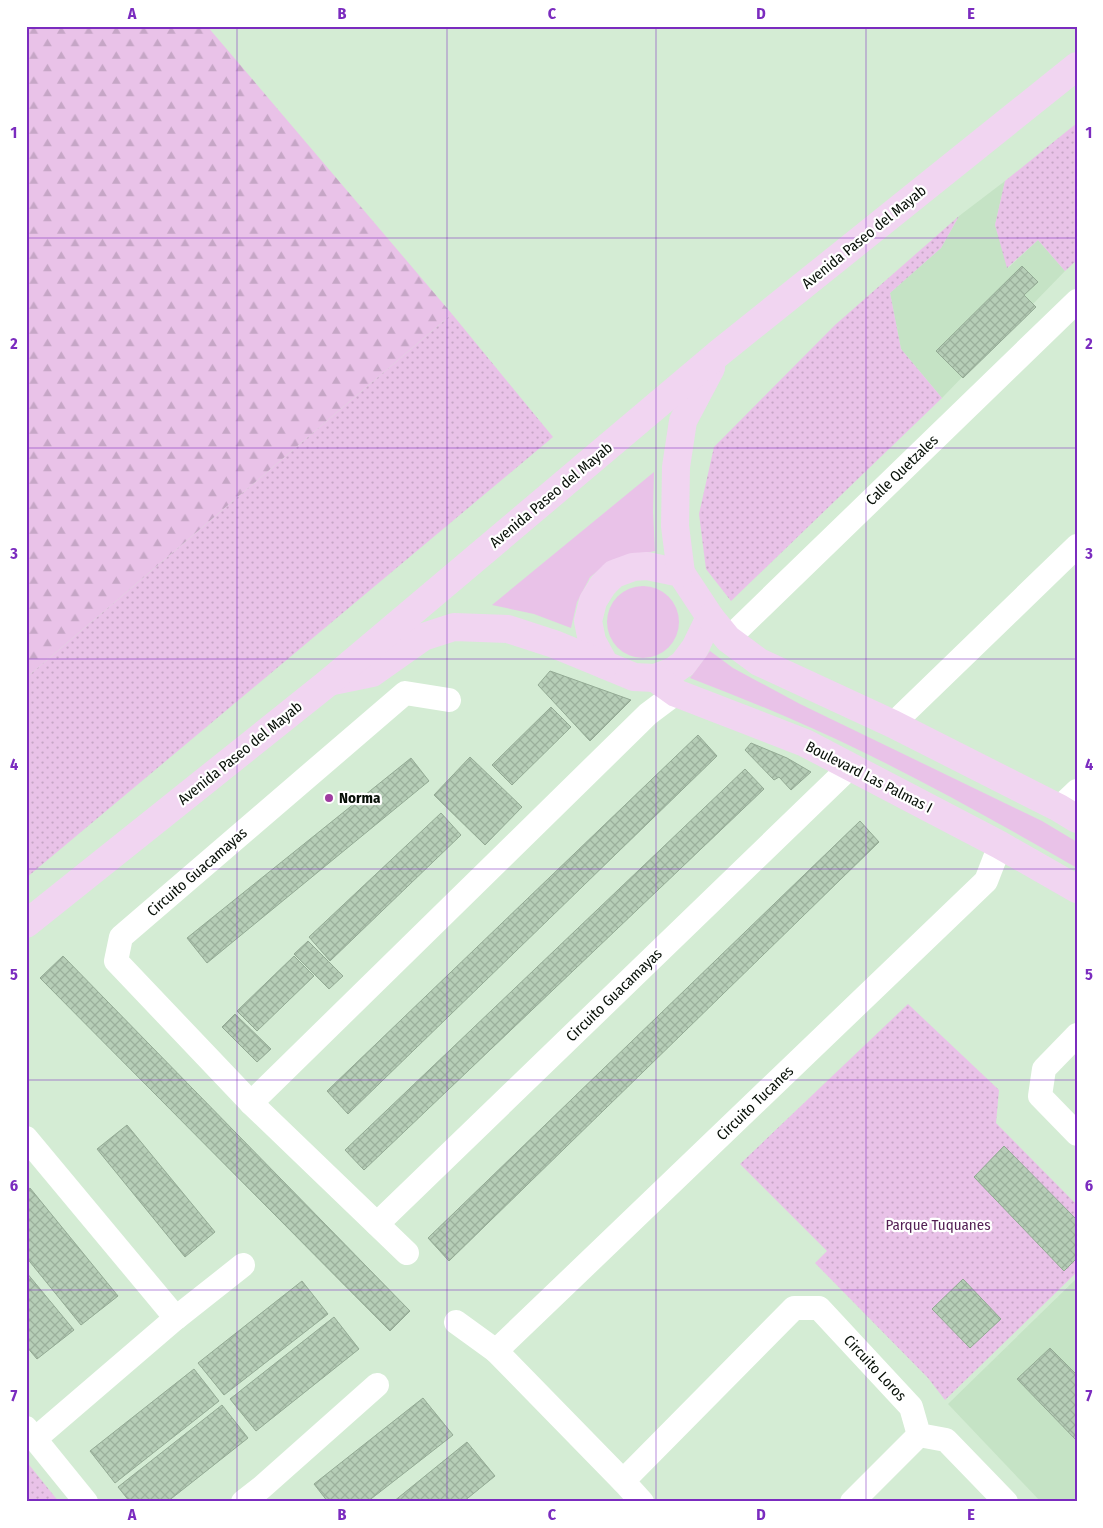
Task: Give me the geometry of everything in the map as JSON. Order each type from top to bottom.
[{"type":"street","name":"Avenida Paseo del Mayab","points":[[26,924],[329,682],[719,353],[1077,66]]},
{"type":"street","name":"Calle Quetzales","points":[[728,639],[1077,301]]},
{"type":"street","points":[[719,353],[683,421],[676,467],[675,526],[681,573],[710,617],[728,639],[759,662],[1071,806]]},
{"type":"street","points":[[893,724],[1077,546]]},
{"type":"street","points":[[605,665],[592,641],[588,621],[592,601],[603,585],[614,574],[633,567],[647,566],[681,573]]},
{"type":"street","points":[[251,1103],[648,714],[673,671],[683,664],[695,648],[710,617]]},
{"type":"street","points":[[329,682],[372,673],[422,638],[454,627],[508,629],[554,644],[634,677],[666,685]]},
{"type":"street","name":"Boulevard Las Palmas I","points":[[666,685],[805,743],[1000,845],[1077,889]]},
{"type":"street","name":"Circuito Guacamayas","points":[[407,1253],[251,1103],[116,961],[121,937],[405,693],[449,700]]},
{"type":"street","name":"Circuito Guacamayas","points":[[377,1224],[851,766]]},
{"type":"street","name":"Circuito Tucanes","points":[[496,1351],[986,880],[1000,845]]},
{"type":"street","points":[[1077,1035],[1044,1069],[1040,1096],[1077,1134]]},
{"type":"street","points":[[26,1138],[176,1318]]},
{"type":"street","points":[[86,1502],[31,1433],[243,1265]]},
{"type":"street","name":"Circuito Loros","points":[[623,1481],[794,1308],[819,1308],[911,1407],[919,1435]]},
{"type":"street","points":[[456,1322],[496,1351],[642,1502]]},
{"type":"street","points":[[243,1502],[377,1386]]},
{"type":"street","points":[[852,1502],[919,1435],[946,1440],[1006,1502]]},
{"type":"shaded area","points":[[1005,181],[995,225],[1008,268],[1038,240],[1065,271],[942,398],[901,349],[890,293],[941,248],[959,216]]},
{"type":"shaded area","points":[[1077,1278],[1077,1502],[1041,1502],[948,1404]]},
{"type":"green space","points":[[26,26],[207,26],[452,314],[26,678]]},
{"type":"green space","points":[[1077,123],[1077,260],[1065,271],[1038,240],[1007,268],[995,225],[1005,181]]},
{"type":"green space","points":[[959,216],[941,248],[890,293],[901,349],[942,398],[731,601],[706,569],[699,514],[714,447],[835,325]]},
{"type":"green space","points":[[452,314],[553,437],[26,878],[26,678]]},
{"type":"green space","points":[[654,472],[653,512],[655,551],[612,560],[590,577],[577,602],[571,628],[534,614],[492,605]]},
{"type":"green space","points":[[643,586],[657,589],[669,596],[676,608],[679,622],[676,636],[669,648],[657,655],[643,658],[629,655],[617,648],[610,636],[607,622],[610,608],[617,596],[629,589]]},
{"type":"green space","points":[[710,651],[733,668],[800,704],[1042,821],[1077,842],[1077,868],[971,808],[863,752],[777,713],[690,678]]},
{"type":"green space","name":"Parque Tuquanes","points":[[908,1004],[999,1090],[996,1123],[1077,1205],[1077,1272],[945,1400],[928,1378],[815,1263],[827,1251],[740,1164]]},
{"type":"green space","points":[[26,1461],[59,1502],[26,1502]]},
{"type":"building","points":[[1022,266],[1038,282],[1024,295],[1036,307],[963,378],[936,351]]},
{"type":"building","points":[[550,671],[631,700],[590,741],[538,685]]},
{"type":"building","points":[[551,707],[571,727],[512,785],[492,765]]},
{"type":"building","points":[[698,735],[717,756],[348,1114],[327,1091]]},
{"type":"building","points":[[751,743],[787,758],[811,772],[791,790],[779,777],[774,780],[745,750]]},
{"type":"building","points":[[470,757],[522,807],[485,845],[434,795]]},
{"type":"building","points":[[411,758],[429,781],[207,963],[187,938]]},
{"type":"building","points":[[745,769],[764,789],[364,1170],[345,1150]]},
{"type":"building","points":[[441,813],[461,835],[330,961],[309,937]]},
{"type":"building","points":[[860,821],[879,842],[449,1261],[428,1238]]},
{"type":"building","points":[[308,941],[343,976],[329,989],[294,954]]},
{"type":"building","points":[[63,956],[410,1311],[390,1331],[40,978]]},
{"type":"building","points":[[294,956],[314,976],[257,1031],[237,1011]]},
{"type":"building","points":[[235,1014],[271,1049],[257,1062],[222,1027]]},
{"type":"building","points":[[127,1125],[215,1232],[185,1257],[97,1149]]},
{"type":"building","points":[[1004,1146],[1077,1220],[1077,1258],[1064,1271],[974,1177]]},
{"type":"building","points":[[30,1188],[118,1296],[81,1325],[26,1257],[26,1191]]},
{"type":"building","points":[[26,1272],[74,1330],[37,1359],[26,1346]]},
{"type":"building","points":[[963,1279],[1001,1319],[970,1348],[932,1309]]},
{"type":"building","points":[[302,1281],[328,1314],[224,1395],[198,1363]]},
{"type":"building","points":[[334,1317],[359,1349],[256,1431],[230,1399]]},
{"type":"building","points":[[1050,1348],[1077,1375],[1077,1441],[1017,1379]]},
{"type":"building","points":[[194,1369],[219,1401],[115,1483],[90,1451]]},
{"type":"building","points":[[423,1398],[453,1435],[367,1502],[328,1502],[314,1484]]},
{"type":"building","points":[[222,1405],[248,1438],[167,1502],[130,1502],[118,1487]]},
{"type":"building","points":[[467,1442],[495,1476],[463,1502],[393,1502]]},
{"type":"place","name":"Norma","points":[[329,798]]}]
